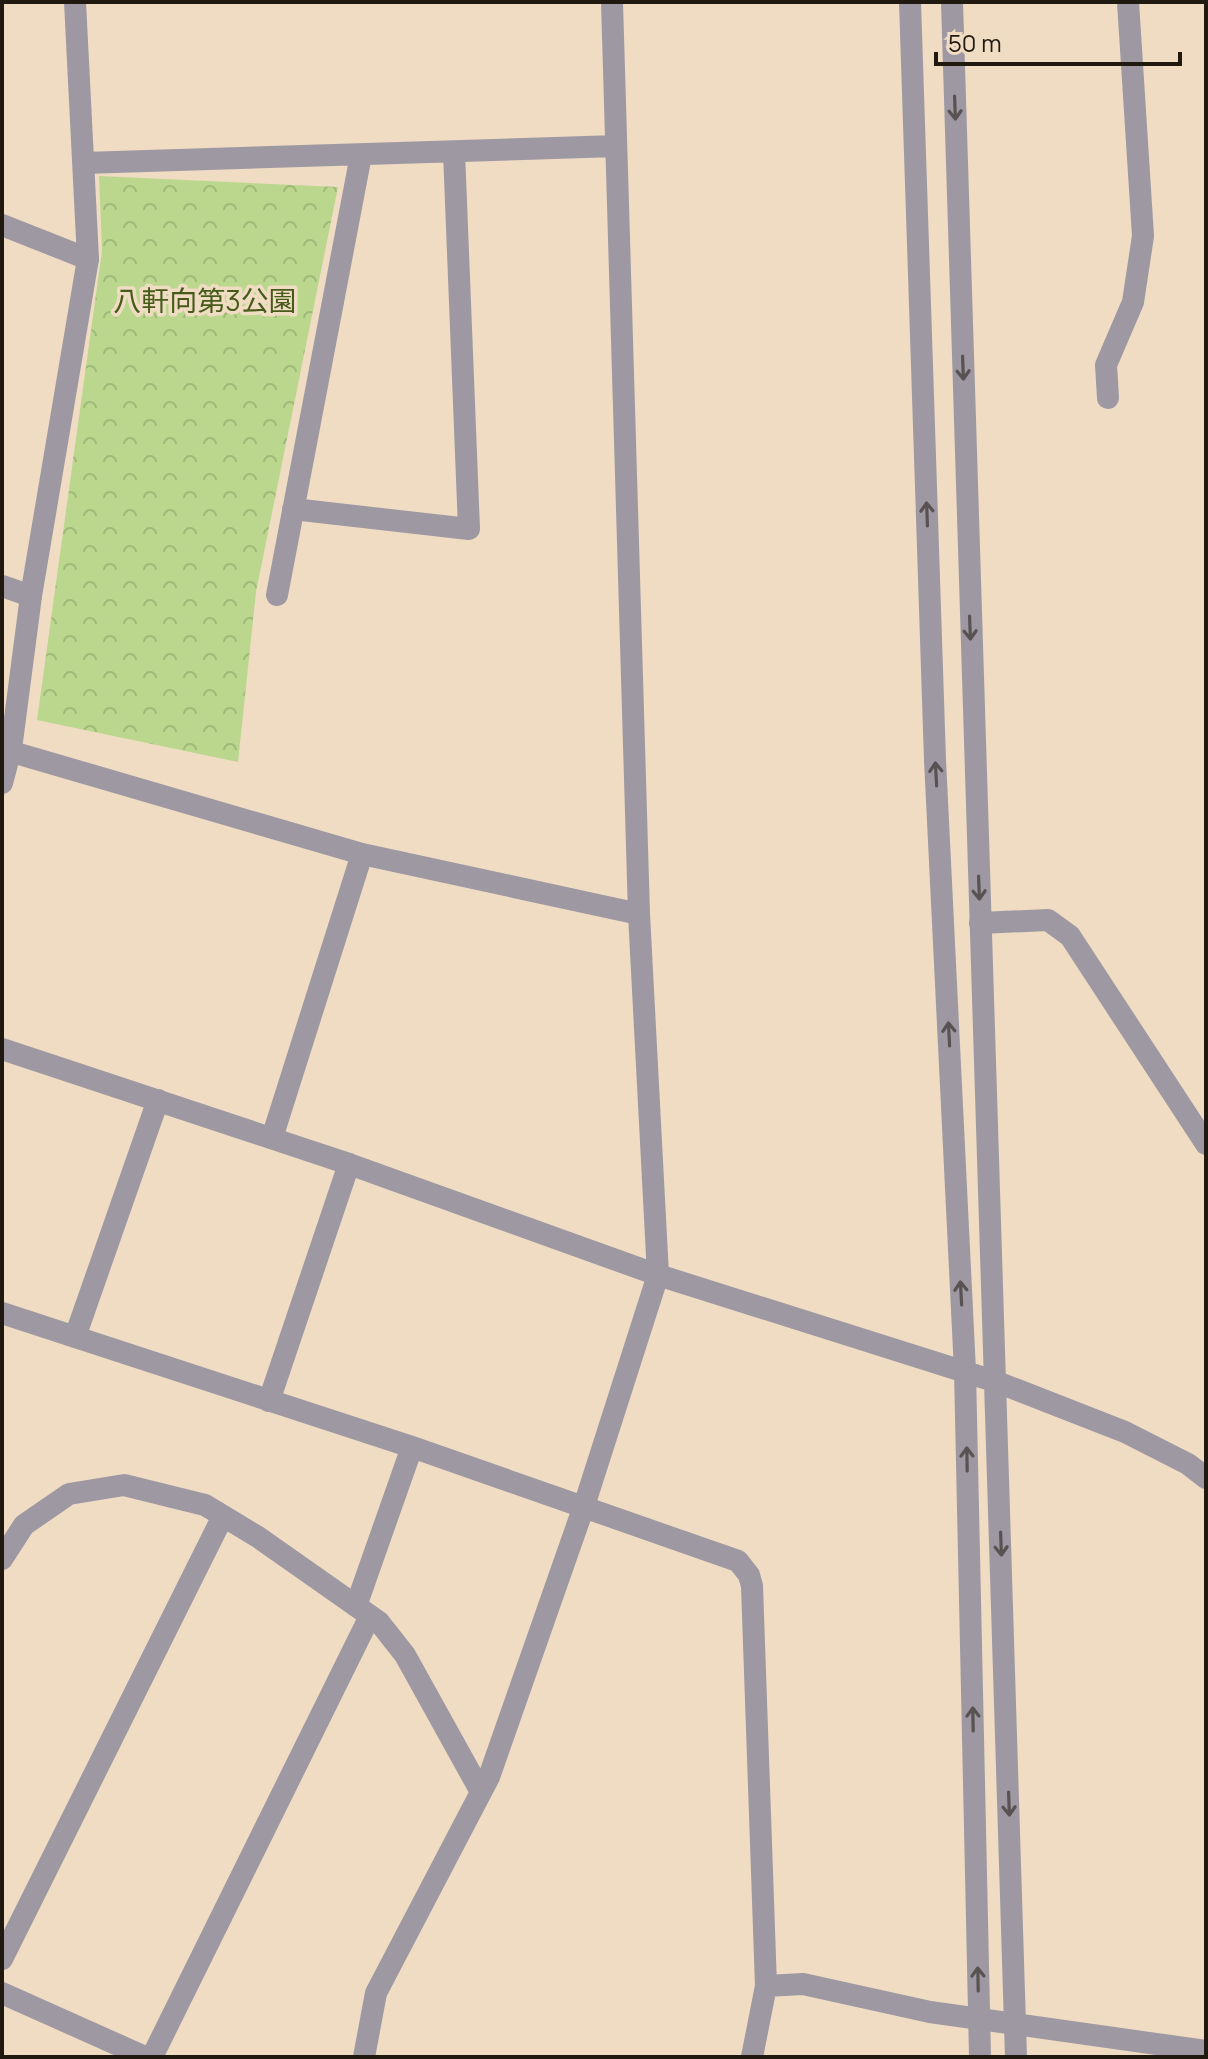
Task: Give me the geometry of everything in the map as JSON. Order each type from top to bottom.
[{"type":"street","points":[[2,783],[88,259],[75,2]]},
{"type":"street","points":[[364,2057],[376,1993],[481,1792],[584,1506],[658,1275],[639,914],[612,2]]},
{"type":"street","points":[[910,2],[935,760],[965,1371],[980,2057]]},
{"type":"street","points":[[952,2],[1016,2057]]},
{"type":"street","points":[[1108,398],[1106,365],[1133,302],[1143,236],[1128,2]]},
{"type":"street","points":[[84,163],[616,146]]},
{"type":"street","points":[[293,509],[469,529],[454,152]]},
{"type":"street","points":[[277,595],[361,155]]},
{"type":"street","points":[[2,225],[88,259]]},
{"type":"street","points":[[2,586],[31,596]]},
{"type":"street","points":[[7,749],[362,854],[639,914]]},
{"type":"street","points":[[272,1138],[362,854]]},
{"type":"street","points":[[980,923],[1048,920],[1061,927],[1079,946],[1206,1144]]},
{"type":"street","points":[[2,1049],[349,1164],[658,1275],[997,1382],[1125,1432],[1188,1464],[1206,1478]]},
{"type":"street","points":[[75,1337],[158,1100]]},
{"type":"street","points":[[269,1401],[349,1164]]},
{"type":"street","points":[[2,1313],[412,1447],[738,1561],[749,1575],[766,1986],[752,2057]]},
{"type":"street","points":[[152,2057],[363,1611],[412,1447]]},
{"type":"street","points":[[3,1553],[24,1525],[69,1494],[124,1485],[205,1505],[363,1611],[405,1655],[481,1792]]},
{"type":"street","points":[[2,1959],[223,1516]]},
{"type":"street","points":[[766,1986],[803,1984],[930,2012],[1206,2051]]},
{"type":"street","points":[[2,1993],[145,2057]]},
{"type":"green space","name":"八軒向第3公園","points":[[99,176],[338,187],[256,592],[238,762],[37,720],[102,251]]}]
